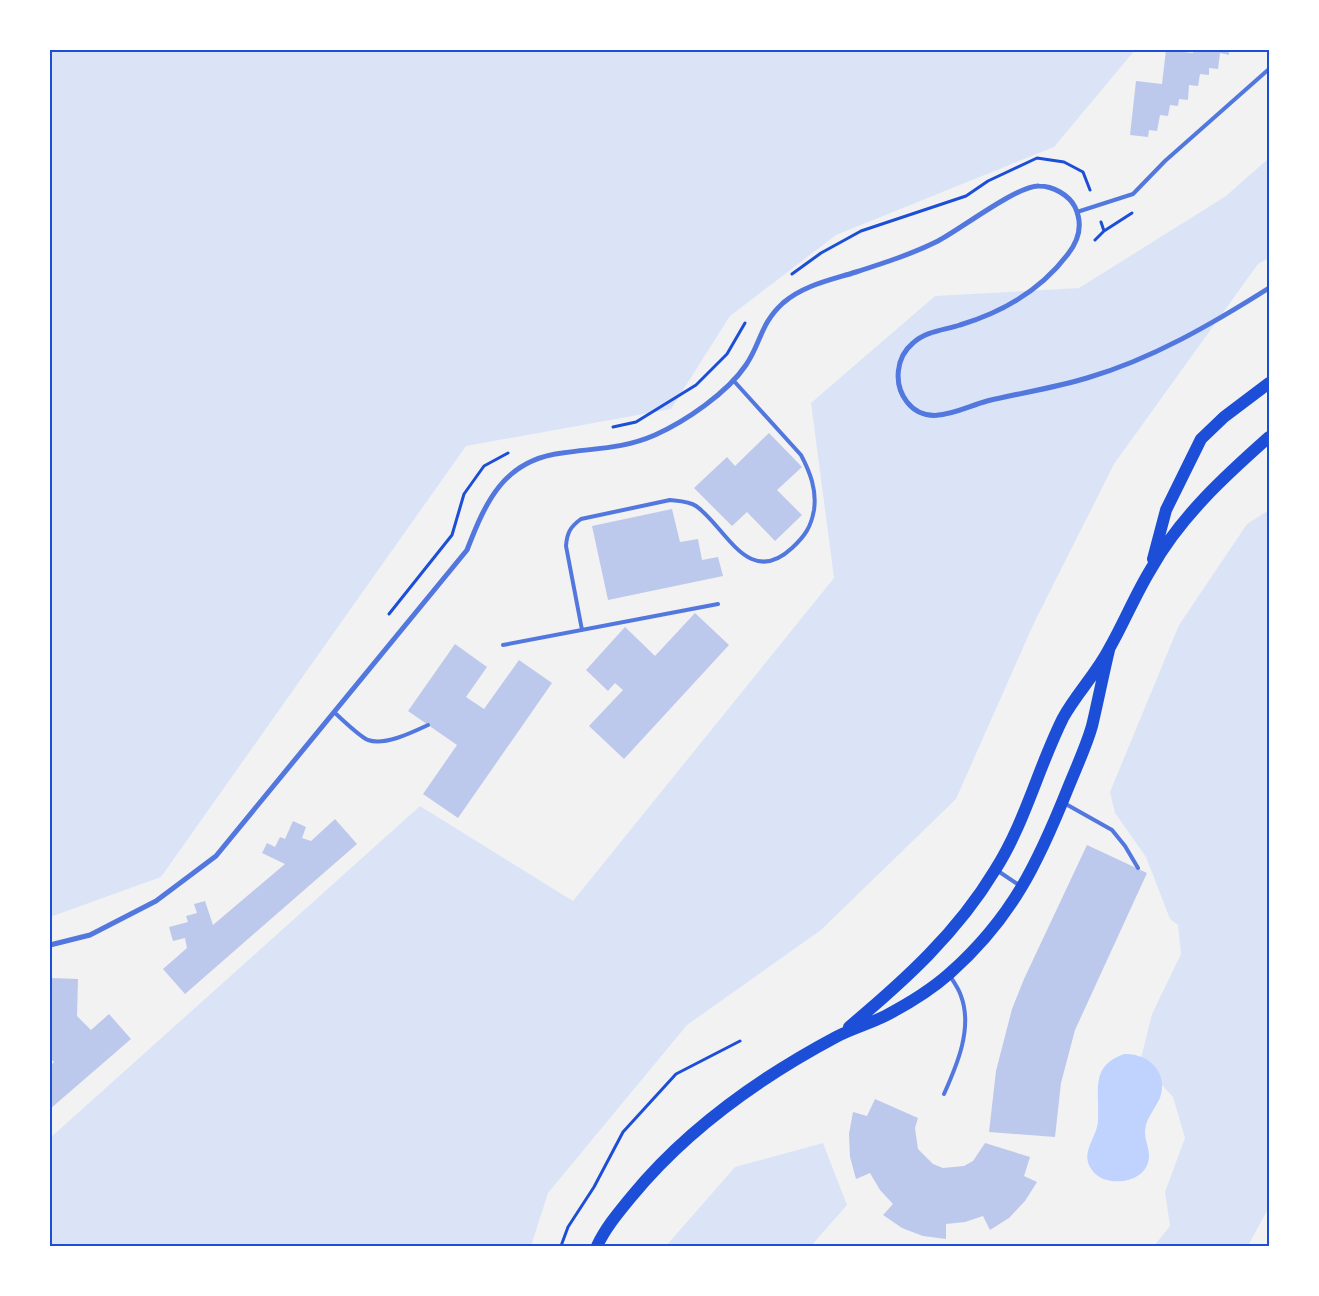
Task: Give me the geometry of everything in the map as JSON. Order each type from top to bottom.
[{"type":"main road","points":[[1152,567],[1166,510],[1201,440],[1224,417],[1269,382]]},
{"type":"main road","points":[[837,1036],[922,963],[950,933],[996,869],[1014,834],[1063,718],[1109,650],[1152,567],[1218,482],[1269,437]]},
{"type":"main road","points":[[597,1246],[616,1216],[646,1179],[681,1144],[729,1103],[837,1036],[884,1016],[919,996],[949,974],[991,931],[1023,888],[1050,834],[1091,729],[1109,650]]},
{"type":"street","points":[[50,945],[90,935],[156,901],[216,856],[467,550],[480,517],[497,486],[525,463],[559,453],[607,450],[654,436],[696,412],[733,380],[748,363],[761,331],[772,315],[785,302],[804,290],[918,251],[957,231],[1009,197],[1028,187],[1038,185],[1058,191],[1073,203],[1080,228],[1071,251],[1037,287],[994,312],[958,326],[930,334],[911,344],[900,360],[898,370],[900,389],[910,405],[926,415],[937,416],[1090,377],[1175,342],[1229,313],[1269,288]]},
{"type":"lane","points":[[1077,212],[1133,194],[1165,161],[1269,70]]},
{"type":"lane","points":[[582,630],[566,546],[567,535],[572,525],[581,518],[670,500],[684,501],[696,506],[743,556],[756,560],[770,560],[783,556],[807,533],[815,502],[809,470],[801,455],[733,380]]},
{"type":"lane","points":[[503,644],[718,604]]},
{"type":"lane","points":[[335,713],[369,740],[389,740],[409,735],[428,725]]},
{"type":"lane","points":[[1062,801],[1112,830],[1125,846],[1138,868]]},
{"type":"lane","points":[[996,869],[1023,888]]},
{"type":"lane","points":[[944,1094],[956,1066],[963,1039],[965,1015],[962,996],[949,974]]},
{"type":"path","points":[[791,275],[821,253],[861,231],[966,196],[988,181],[1037,158],[1064,162],[1083,172],[1104,231]]},
{"type":"path","points":[[1091,244],[1104,231],[1136,211]]},
{"type":"path","points":[[607,428],[636,422],[696,385],[727,354],[748,319]]},
{"type":"path","points":[[385,620],[452,535],[464,494],[484,466],[513,450]]},
{"type":"path","points":[[561,1246],[568,1227],[594,1187],[623,1132],[676,1074],[740,1041]]},
{"type":"shaded area","points":[[50,50],[1135,50],[1054,147],[836,235],[730,316],[671,409],[466,446],[161,877],[50,917]]},
{"type":"shaded area","points":[[1269,158],[1269,258],[1258,264],[1114,464],[1034,623],[956,799],[821,930],[687,1025],[548,1193],[531,1246],[50,1246],[50,1138],[420,806],[573,901],[834,578],[811,403],[935,296],[1079,288],[1226,196]]},
{"type":"shaded area","points":[[1269,510],[1269,1207],[1248,1246],[1154,1246],[1170,1226],[1165,1192],[1185,1138],[1173,1097],[1140,1062],[1152,1014],[1181,954],[1178,925],[1170,919],[1146,857],[1115,813],[1110,792],[1179,625],[1247,524]]},
{"type":"shaded area","points":[[823,1143],[847,1205],[811,1246],[666,1246],[735,1167]]},
{"type":"water","points":[[1124,1054],[1141,1057],[1154,1066],[1162,1080],[1162,1089],[1160,1098],[1145,1129],[1149,1154],[1146,1167],[1131,1179],[1112,1181],[1096,1175],[1088,1164],[1087,1158],[1098,1121],[1098,1090],[1101,1073],[1105,1065]]},
{"type":"building","points":[[1166,50],[1193,53],[1193,50],[1229,50],[1229,55],[1220,53],[1218,69],[1209,68],[1209,75],[1200,74],[1198,86],[1189,85],[1188,100],[1179,99],[1178,106],[1170,105],[1168,116],[1160,115],[1157,131],[1149,130],[1148,137],[1130,135],[1136,81],[1162,84]]},
{"type":"building","points":[[769,433],[802,467],[777,490],[802,515],[775,541],[747,512],[732,526],[694,488],[727,457],[735,466]]},
{"type":"building","points":[[672,509],[680,542],[698,539],[702,560],[718,557],[723,576],[608,600],[592,526]]},
{"type":"building","points":[[695,613],[729,645],[624,759],[589,726],[623,690],[615,683],[608,691],[586,670],[625,627],[655,656]]},
{"type":"building","points":[[455,644],[487,667],[466,697],[484,709],[519,660],[552,683],[458,818],[423,794],[457,745],[408,711]]},
{"type":"building","points":[[335,819],[357,844],[185,994],[163,969],[187,948],[185,938],[173,941],[169,927],[188,922],[186,916],[197,913],[194,904],[205,901],[213,925],[285,864],[262,853],[267,843],[275,847],[280,837],[285,839],[293,821],[306,827],[302,838],[311,841]]},
{"type":"building","points":[[1087,845],[1147,873],[1075,1030],[1061,1083],[1055,1137],[989,1132],[996,1071],[1012,1009],[1024,979]]},
{"type":"building","points":[[50,978],[78,979],[77,1016],[91,1030],[109,1014],[131,1039],[50,1109],[50,1066],[54,1062],[50,1058]]},
{"type":"building","points":[[875,1099],[918,1118],[915,1128],[918,1149],[933,1164],[943,1168],[964,1166],[973,1161],[985,1143],[1030,1157],[1024,1176],[1037,1182],[1025,1201],[1009,1218],[990,1230],[983,1216],[965,1222],[946,1224],[946,1239],[923,1236],[902,1228],[883,1215],[893,1204],[880,1190],[870,1173],[856,1179],[850,1157],[849,1134],[853,1112],[867,1116]]}]
